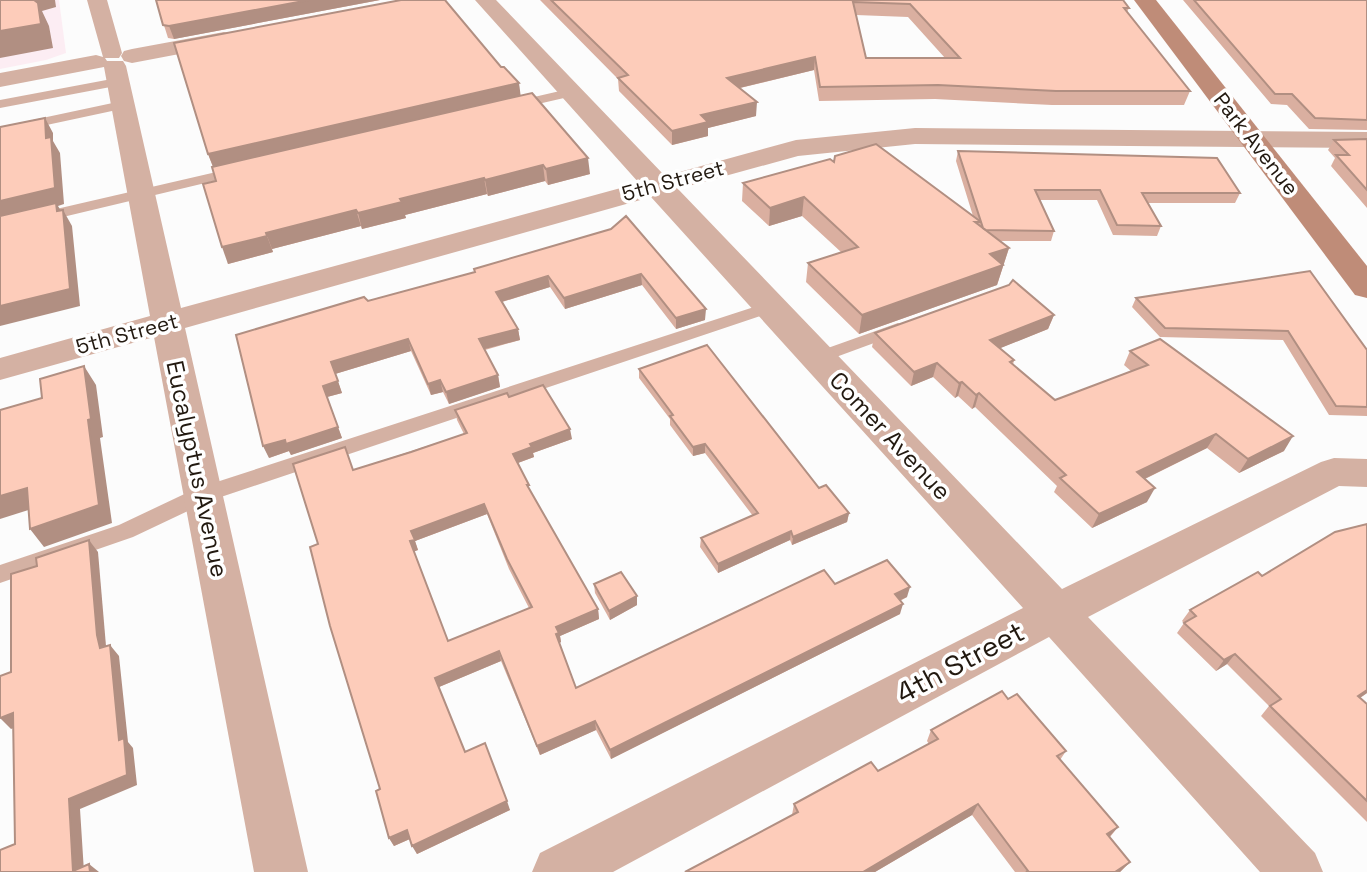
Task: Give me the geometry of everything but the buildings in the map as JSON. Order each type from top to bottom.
[{"type":"street","name":"Eucalyptus Avenue","points":[[97,0],[143,194],[166,324],[281,872]]},
{"type":"street","name":"Comer Avenue","points":[[485,0],[1296,872]]},
{"type":"street","name":"Park Avenue","points":[[1145,0],[1367,288]]},
{"type":"street","points":[[0,80],[115,71],[240,35]]},
{"type":"street","name":"5th Street","points":[[0,369],[796,148],[915,136],[1367,140]]},
{"type":"street","name":"4th Street","points":[[559,872],[1055,613],[1334,472],[1367,473]]},
{"type":"lane","points":[[0,104],[115,71]]},
{"type":"lane","points":[[0,131],[115,71]]},
{"type":"lane","points":[[503,108],[573,92]]},
{"type":"lane","points":[[0,227],[250,168]]},
{"type":"lane","points":[[0,574],[126,531],[202,495],[769,307]]},
{"type":"lane","points":[[817,358],[919,321]]},
{"type":"shaded area","points":[[0,0],[59,0],[66,53],[0,69]]}]
